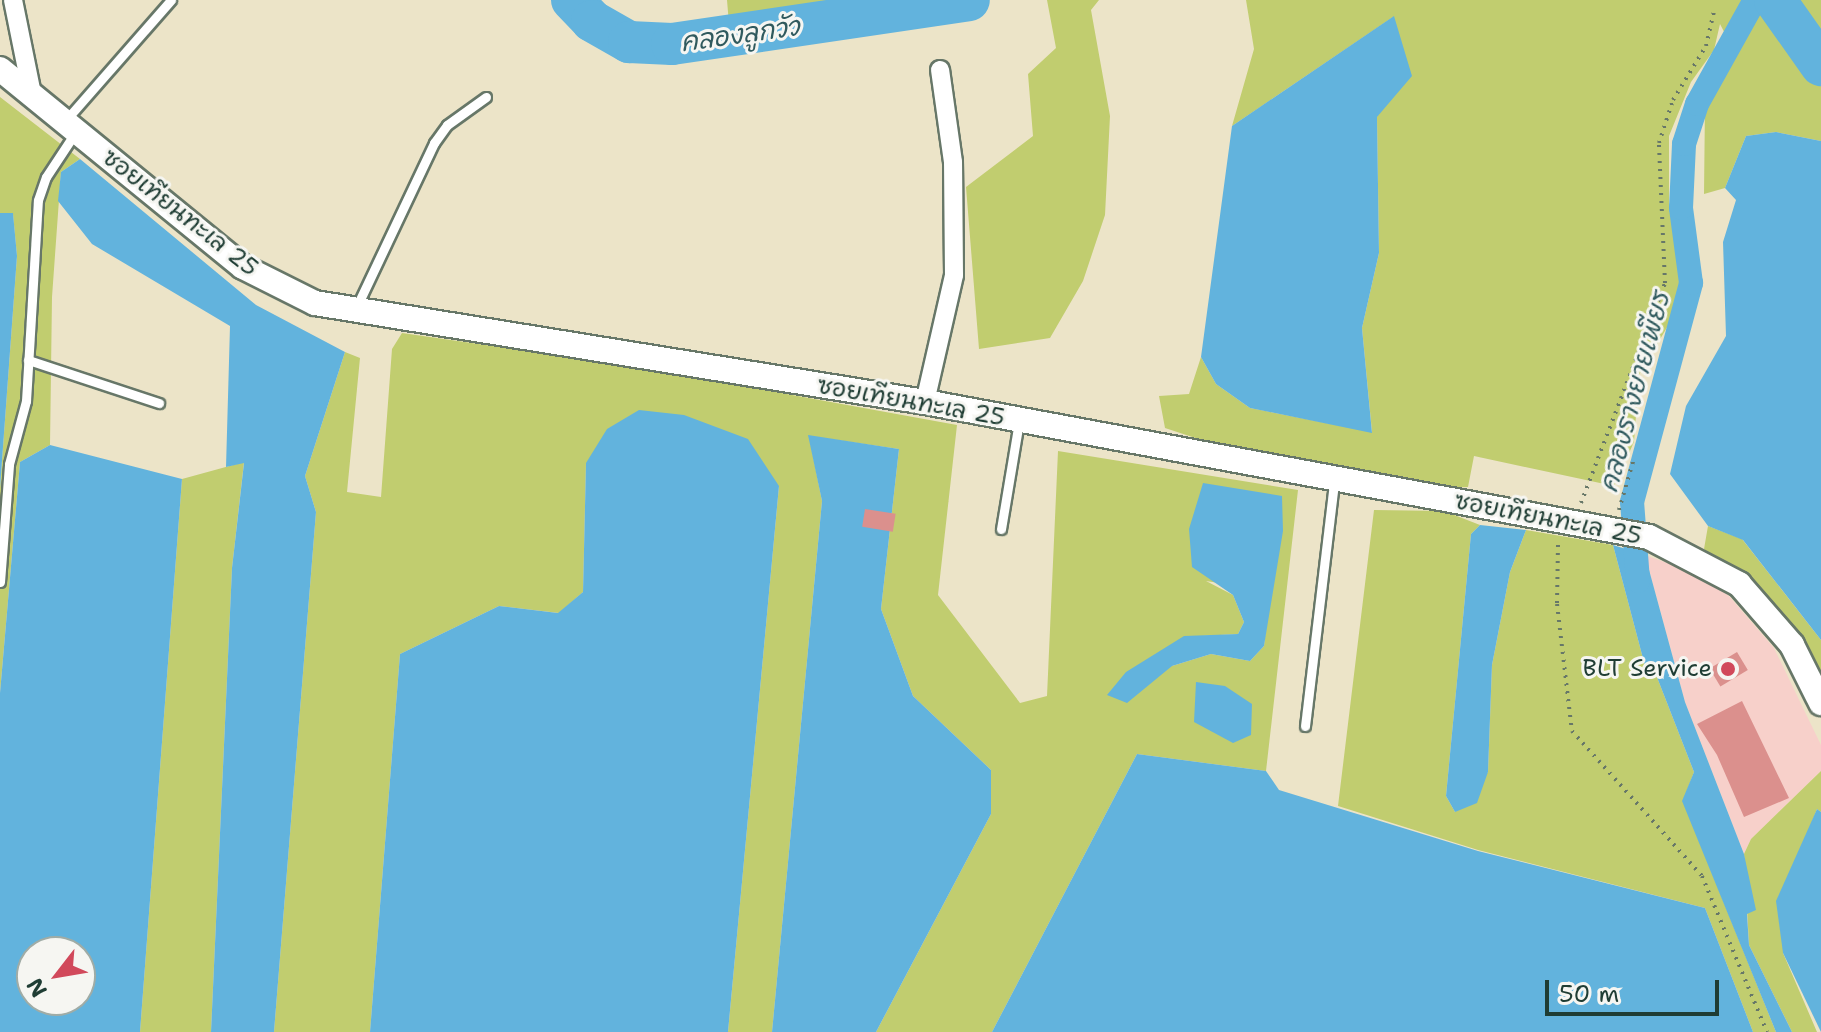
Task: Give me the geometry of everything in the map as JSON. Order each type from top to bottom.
[{"type":"street","points":[[13,0],[32,94]]},
{"type":"street","name":"ซอยเทียนทะเล 25","points":[[0,69],[243,267],[304,298],[355,311],[933,404],[1334,481],[1649,537],[1739,584],[1792,645],[1821,703]]},
{"type":"street","points":[[933,404],[954,275],[953,162],[940,70]]},
{"type":"lane","points":[[0,582],[9,464],[26,401],[38,200],[71,126],[171,0]]},
{"type":"lane","points":[[355,311],[434,143],[447,125],[486,97]]},
{"type":"lane","points":[[28,360],[159,403]]},
{"type":"lane","points":[[1001,529],[1019,421]]},
{"type":"lane","points":[[1305,726],[1334,481]]},
{"type":"path","points":[[1714,11],[1706,46],[1673,100],[1659,143],[1665,283],[1566,520],[1557,604],[1572,731],[1702,876],[1767,1032]]},
{"type":"path","points":[[1619,530],[1634,458]]},
{"type":"shaded area","points":[[1645,555],[1695,573],[1729,596],[1774,648],[1821,745],[1821,771],[1751,839],[1744,854],[1685,702]]},
{"type":"green space","points":[[727,0],[910,0],[729,24]]},
{"type":"green space","points":[[1047,0],[1099,0],[1091,10],[1110,116],[1105,215],[1083,281],[1050,338],[979,349],[966,187],[1033,136],[1028,74],[1056,48]]},
{"type":"green space","points":[[1246,0],[1821,0],[1821,141],[1776,132],[1746,136],[1725,188],[1704,194],[1705,103],[1734,51],[1720,24],[1714,50],[1691,82],[1669,136],[1669,209],[1683,271],[1669,324],[1639,375],[1634,442],[1614,486],[1474,456],[1468,487],[1439,488],[1235,451],[1165,428],[1159,396],[1189,394],[1201,357],[1216,384],[1250,408],[1372,432],[1362,328],[1379,253],[1377,117],[1393,17],[1232,126],[1254,49]]},
{"type":"green space","points":[[0,97],[80,159],[61,172],[52,297],[50,445],[20,462],[0,693],[0,488],[17,256],[13,214],[0,213]]},
{"type":"green space","points":[[402,333],[639,367],[957,425],[938,595],[1020,703],[1047,696],[1058,451],[1298,490],[1266,771],[1137,754],[992,1032],[876,1032],[991,814],[991,770],[913,696],[881,609],[899,449],[809,436],[822,501],[772,1032],[728,1032],[779,486],[586,463],[583,592],[559,613],[499,606],[400,654],[370,1032],[274,1032],[316,512],[305,476],[345,352],[360,358],[347,492],[381,497],[392,349]],"holes":[[[1206,581],[1270,591],[1264,646],[1250,661],[1211,654],[1172,666],[1184,637],[1238,634],[1244,622],[1233,595]]]},
{"type":"green space","points":[[244,462],[232,568],[211,1032],[140,1032],[182,479]]},
{"type":"green space","points":[[1374,510],[1444,511],[1480,525],[1471,534],[1446,796],[1455,812],[1488,772],[1492,665],[1510,572],[1526,530],[1613,545],[1645,666],[1653,667],[1694,772],[1683,801],[1776,1032],[1753,1032],[1705,908],[1478,850],[1338,806]]},
{"type":"green space","points":[[1708,526],[1742,539],[1821,640],[1821,682],[1788,622],[1704,549]]},
{"type":"green space","points":[[1821,771],[1821,812],[1817,809],[1802,847],[1783,953],[1817,1032],[1792,1032],[1749,945],[1744,854],[1751,839]]},
{"type":"water","points":[[1394,16],[1412,76],[1377,117],[1379,253],[1362,328],[1372,433],[1250,408],[1216,384],[1201,357],[1232,126]]},
{"type":"water","points":[[1776,132],[1821,141],[1821,640],[1743,540],[1708,526],[1670,474],[1686,406],[1726,336],[1723,242],[1736,200],[1725,188],[1746,136]]},
{"type":"water","points":[[80,159],[256,305],[345,352],[305,476],[316,512],[274,1032],[211,1032],[232,568],[244,463],[226,467],[230,326],[92,244],[58,201],[61,172]]},
{"type":"water","points":[[0,213],[13,213],[17,256],[0,488]]},
{"type":"water","points":[[639,410],[684,415],[748,439],[779,486],[728,1032],[370,1032],[400,654],[499,606],[558,613],[583,592],[586,463],[607,429]]},
{"type":"water","points":[[808,435],[899,449],[881,609],[913,696],[991,770],[991,814],[876,1032],[772,1032],[822,501]]},
{"type":"water","points":[[50,445],[182,479],[140,1032],[0,1032],[0,693],[20,462]]},
{"type":"water","points":[[1203,483],[1282,496],[1283,531],[1264,646],[1250,661],[1211,654],[1172,666],[1127,703],[1107,695],[1126,672],[1184,636],[1238,634],[1244,622],[1233,595],[1192,567],[1189,529]]},
{"type":"water","points":[[1480,525],[1526,530],[1510,572],[1492,665],[1488,772],[1477,803],[1455,812],[1446,796],[1471,534]]},
{"type":"water","points":[[1613,545],[1645,555],[1685,702],[1744,854],[1756,910],[1747,914],[1749,945],[1792,1032],[1776,1032],[1682,801],[1694,772],[1653,667],[1645,666]]},
{"type":"water","points":[[1196,682],[1225,686],[1252,704],[1251,735],[1233,743],[1194,722]]},
{"type":"water","points":[[1137,754],[1266,771],[1279,790],[1478,851],[1705,908],[1753,1032],[992,1032]]},
{"type":"water","points":[[1817,809],[1821,812],[1821,1032],[1783,953],[1776,901]]},
{"type":"building","points":[[865,509],[896,514],[893,532],[862,527]]},
{"type":"building","name":"BLT Service","points":[[1737,652],[1748,670],[1720,686],[1710,668]]},
{"type":"building","points":[[1742,701],[1789,798],[1744,817],[1717,755],[1697,724]]},
{"type":"waterway","name":"คลองลูกวัว","points":[[572,0],[592,21],[629,42],[672,44],[969,0]]},
{"type":"waterway","name":"คลองรางยายเพียร","points":[[1638,581],[1632,502],[1691,283],[1681,208],[1684,144],[1697,104],[1755,0]]},
{"type":"waterway","name":"คลองลูกวัว","points":[[1775,0],[1821,65]]},
{"type":"place","name":"BLT Service","points":[[1728,669]]}]
